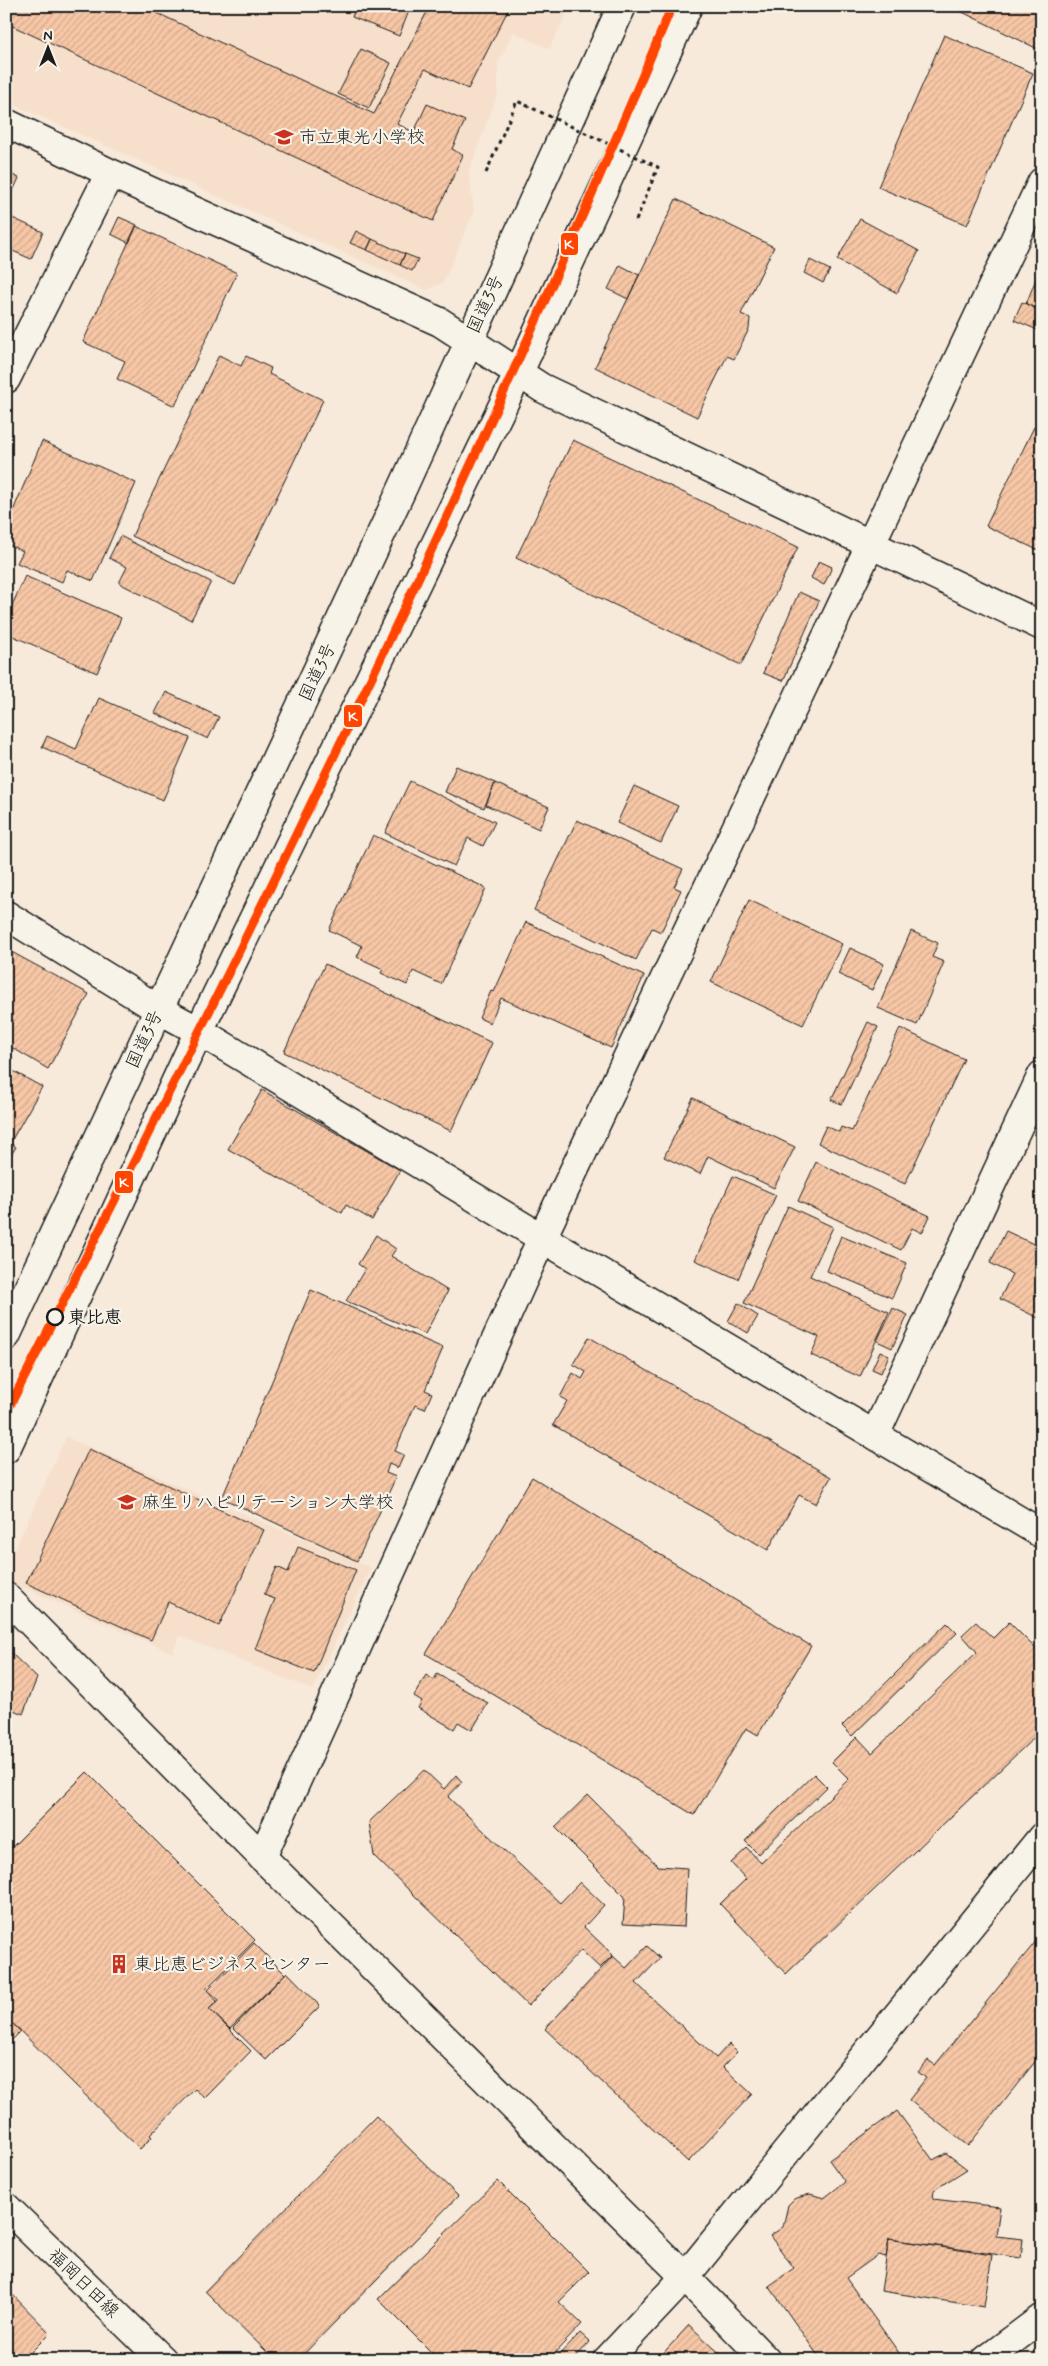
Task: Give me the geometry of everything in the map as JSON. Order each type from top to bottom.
[{"type":"main road","name":"国道3号","points":[[6,1336],[403,488],[622,6]]},
{"type":"main road","points":[[6,1450],[199,1031],[519,372],[688,6]]},
{"type":"main road","points":[[6,123],[110,174],[440,322],[542,388],[1042,626]]},
{"type":"main road","points":[[6,379],[110,174]]},
{"type":"main road","points":[[262,1857],[542,1238],[1042,182]]},
{"type":"main road","points":[[6,915],[158,1009],[199,1031],[542,1238],[1042,1534]]},
{"type":"main road","points":[[875,1435],[1042,1074]]},
{"type":"main road","points":[[6,1597],[262,1857],[685,2277],[766,2360]]},
{"type":"main road","points":[[607,2360],[685,2277],[1042,1837]]},
{"type":"main road","name":"福岡日田線","points":[[6,2207],[162,2360]]},
{"type":"main road","points":[[986,2360],[1042,2318]]},
{"type":"path","points":[[486,173],[517,101],[658,166],[635,223]]},
{"type":"shaded area","name":"市立東光小学校","points":[[6,6],[571,6],[549,49],[513,32],[498,64],[498,93],[469,172],[474,212],[443,283],[426,290],[6,101]]},
{"type":"shaded area","name":"麻生リハビリテーション大学校","points":[[66,1437],[371,1568],[313,1690],[180,1636],[172,1653],[6,1580],[6,1568]]},
{"type":"building","points":[[6,6],[142,6],[374,114],[430,6],[510,6],[468,89],[425,69],[397,124],[414,132],[427,104],[465,121],[452,149],[463,155],[433,221],[6,23]]},
{"type":"building","points":[[356,6],[411,6],[399,36],[352,17]]},
{"type":"building","points":[[950,6],[1042,6],[1042,51]]},
{"type":"building","points":[[944,35],[1033,73],[967,225],[878,187]]},
{"type":"building","points":[[361,49],[391,63],[369,108],[338,94]]},
{"type":"building","points":[[6,172],[19,178],[6,206]]},
{"type":"building","points":[[676,199],[774,247],[741,314],[750,318],[749,329],[734,359],[727,356],[697,417],[595,367]]},
{"type":"building","points":[[6,215],[43,232],[31,259],[6,248]]},
{"type":"building","points":[[119,217],[137,225],[129,243],[111,234]]},
{"type":"building","points":[[860,219],[919,251],[897,293],[837,260]]},
{"type":"building","points":[[136,226],[237,273],[175,406],[117,379],[125,361],[83,342]]},
{"type":"building","points":[[356,231],[372,239],[367,250],[350,243]]},
{"type":"building","points":[[372,239],[405,254],[400,265],[367,250]]},
{"type":"building","points":[[405,254],[418,259],[412,271],[400,265]]},
{"type":"building","points":[[810,260],[830,270],[823,283],[804,273]]},
{"type":"building","points":[[620,265],[639,275],[628,299],[608,289]]},
{"type":"building","points":[[1040,269],[1042,270],[1042,311],[1026,304]]},
{"type":"building","points":[[1022,302],[1042,311],[1040,331],[1014,320]]},
{"type":"building","points":[[219,355],[241,366],[246,356],[271,368],[269,374],[323,400],[235,585],[132,536]]},
{"type":"building","points":[[1034,427],[1042,431],[1042,552],[986,526]]},
{"type":"building","points":[[573,440],[798,547],[741,665],[516,558]]},
{"type":"building","points":[[42,441],[136,483],[93,581],[67,570],[62,582],[17,563],[23,551],[6,544],[6,528]]},
{"type":"building","points":[[120,536],[211,582],[191,620],[119,583],[127,567],[109,558]]},
{"type":"building","points":[[819,561],[832,567],[824,585],[811,578]]},
{"type":"building","points":[[25,576],[121,618],[97,673],[6,633],[6,619]]},
{"type":"building","points":[[799,592],[819,601],[783,681],[763,673]]},
{"type":"building","points":[[166,692],[219,717],[208,739],[155,713]]},
{"type":"building","points":[[99,698],[190,738],[163,800],[42,747],[47,736],[76,749]]},
{"type":"building","points":[[456,766],[495,783],[484,808],[445,792]]},
{"type":"building","points":[[410,781],[495,822],[483,846],[468,838],[454,866],[385,833]]},
{"type":"building","points":[[495,783],[549,807],[539,829],[486,805]]},
{"type":"building","points":[[634,786],[678,806],[661,843],[617,823]]},
{"type":"building","points":[[577,820],[683,869],[674,887],[681,890],[661,932],[652,928],[636,960],[534,910]]},
{"type":"building","points":[[373,835],[486,888],[441,984],[413,971],[407,985],[381,973],[383,969],[357,957],[362,946],[329,930]]},
{"type":"building","points":[[749,900],[842,944],[803,1025],[711,982]]},
{"type":"building","points":[[526,922],[644,976],[611,1048],[501,998],[490,1023],[479,1018],[491,991],[494,992]]},
{"type":"building","points":[[911,931],[938,943],[932,957],[944,962],[917,1025],[878,1008]]},
{"type":"building","points":[[850,948],[884,964],[872,990],[838,974]]},
{"type":"building","points":[[6,949],[89,994],[48,1069],[6,1044]]},
{"type":"building","points":[[325,964],[492,1043],[451,1131],[284,1052]]},
{"type":"building","points":[[868,1022],[878,1027],[842,1104],[831,1100]]},
{"type":"building","points":[[900,1028],[964,1059],[905,1184],[818,1143],[826,1126],[839,1132],[841,1127],[852,1131]]},
{"type":"building","points":[[6,1067],[42,1087],[10,1143],[16,1147],[6,1163]]},
{"type":"building","points":[[262,1090],[400,1170],[372,1220],[346,1205],[342,1213],[228,1149]]},
{"type":"building","points":[[693,1098],[795,1147],[774,1188],[708,1156],[700,1174],[664,1157]]},
{"type":"building","points":[[816,1162],[930,1216],[922,1233],[912,1228],[901,1250],[798,1201]]},
{"type":"building","points":[[733,1176],[776,1195],[738,1279],[695,1260]]},
{"type":"building","points":[[788,1206],[833,1227],[810,1276],[889,1312],[860,1377],[811,1355],[819,1337],[744,1303]]},
{"type":"building","points":[[1006,1231],[1042,1248],[1042,1320],[1000,1299],[1012,1274],[990,1263]]},
{"type":"building","points":[[376,1235],[396,1249],[391,1256],[448,1291],[425,1334],[346,1301],[365,1269],[358,1264]]},
{"type":"building","points":[[841,1236],[907,1263],[892,1298],[827,1271]]},
{"type":"building","points":[[311,1290],[443,1348],[425,1390],[432,1393],[425,1409],[415,1405],[395,1451],[404,1455],[398,1468],[389,1464],[386,1473],[396,1477],[357,1561],[222,1498]]},
{"type":"building","points":[[738,1303],[758,1316],[748,1333],[728,1321]]},
{"type":"building","points":[[893,1308],[908,1315],[892,1348],[877,1341]]},
{"type":"building","points":[[589,1337],[831,1477],[816,1504],[799,1495],[768,1550],[553,1425],[567,1401],[560,1397],[573,1373],[582,1379],[586,1372],[573,1364]]},
{"type":"building","points":[[880,1351],[889,1355],[881,1373],[872,1369]]},
{"type":"building","points":[[89,1449],[264,1530],[219,1626],[168,1602],[151,1640],[26,1583]]},
{"type":"building","points":[[532,1477],[811,1646],[758,1735],[746,1728],[694,1815],[426,1654]]},
{"type":"building","points":[[298,1547],[356,1570],[314,1673],[255,1649],[275,1599],[264,1595],[277,1567],[288,1572]]},
{"type":"building","points":[[976,1622],[993,1638],[1009,1622],[1042,1655],[1042,1730],[786,1974],[720,1904],[746,1879],[731,1863],[747,1848],[761,1863],[849,1779],[832,1762],[857,1737],[872,1753],[977,1652],[962,1635]]},
{"type":"building","points":[[947,1623],[957,1633],[852,1736],[842,1726]]},
{"type":"building","points":[[10,1652],[37,1678],[23,1714],[6,1707],[6,1660]]},
{"type":"building","points":[[437,1674],[488,1703],[472,1730],[458,1722],[454,1729],[418,1708],[422,1701],[414,1696],[426,1675],[434,1680]]},
{"type":"building","points":[[424,1770],[444,1789],[456,1775],[462,1782],[448,1797],[560,1903],[580,1882],[604,1905],[584,1927],[613,1955],[600,1968],[581,1950],[528,2006],[374,1856],[369,1822]]},
{"type":"building","name":"東比恵ビジネスセンター","points":[[87,1772],[255,1940],[206,1989],[217,2001],[209,2009],[251,2051],[205,2098],[195,2089],[150,2135],[152,2137],[140,2149],[6,2017],[6,1853]]},
{"type":"building","points":[[814,1774],[827,1787],[758,1854],[745,1841]]},
{"type":"building","points":[[588,1795],[658,1866],[687,1868],[684,1927],[623,1924],[625,1897],[555,1827]]},
{"type":"building","points":[[1042,1934],[1042,2053],[968,2146],[909,2100],[926,2078],[918,2072],[928,2060],[935,2065]]},
{"type":"building","points":[[254,1943],[285,1974],[230,2029],[209,2009],[219,2000],[208,1990]]},
{"type":"building","points":[[647,1946],[660,1958],[636,1983],[716,2058],[729,2044],[737,2052],[723,2067],[752,2094],[688,2162],[545,2029],[613,1956],[626,1968]]},
{"type":"building","points":[[287,1972],[320,2006],[266,2060],[233,2028]]},
{"type":"building","points":[[6,2018],[21,2031],[6,2046]]},
{"type":"building","points":[[897,2111],[933,2160],[946,2153],[967,2169],[934,2190],[933,2199],[1000,2207],[996,2236],[1023,2239],[1021,2258],[889,2239],[886,2257],[878,2255],[846,2278],[904,2360],[821,2360],[769,2286],[794,2268],[770,2236],[783,2227],[788,2205],[794,2199],[810,2194],[824,2198],[845,2182],[829,2160]]},
{"type":"building","points":[[376,2116],[458,2196],[298,2360],[275,2360],[205,2291]]},
{"type":"building","points":[[498,2181],[589,2272],[559,2302],[582,2324],[548,2360],[439,2360],[378,2299]]},
{"type":"building","points":[[889,2239],[992,2255],[984,2307],[881,2291]]},
{"type":"building","points":[[6,2288],[50,2333],[23,2360],[6,2360]]},
{"type":"building","points":[[689,2325],[727,2360],[657,2360]]},
{"type":"building","points":[[580,2333],[590,2342],[573,2360],[554,2360]]},
{"type":"transit line","name":"K","points":[[6,1413],[182,1066],[353,716],[517,363],[596,185],[672,6]]},
{"type":"place","name":"市立東光小学校","points":[[284,137]]},
{"type":"place","name":"東比恵","points":[[55,1317]]},
{"type":"place","name":"麻生リハビリテーション大学校","points":[[127,1502]]},
{"type":"place","name":"東比恵ビジネスセンター","points":[[119,1964]]}]
